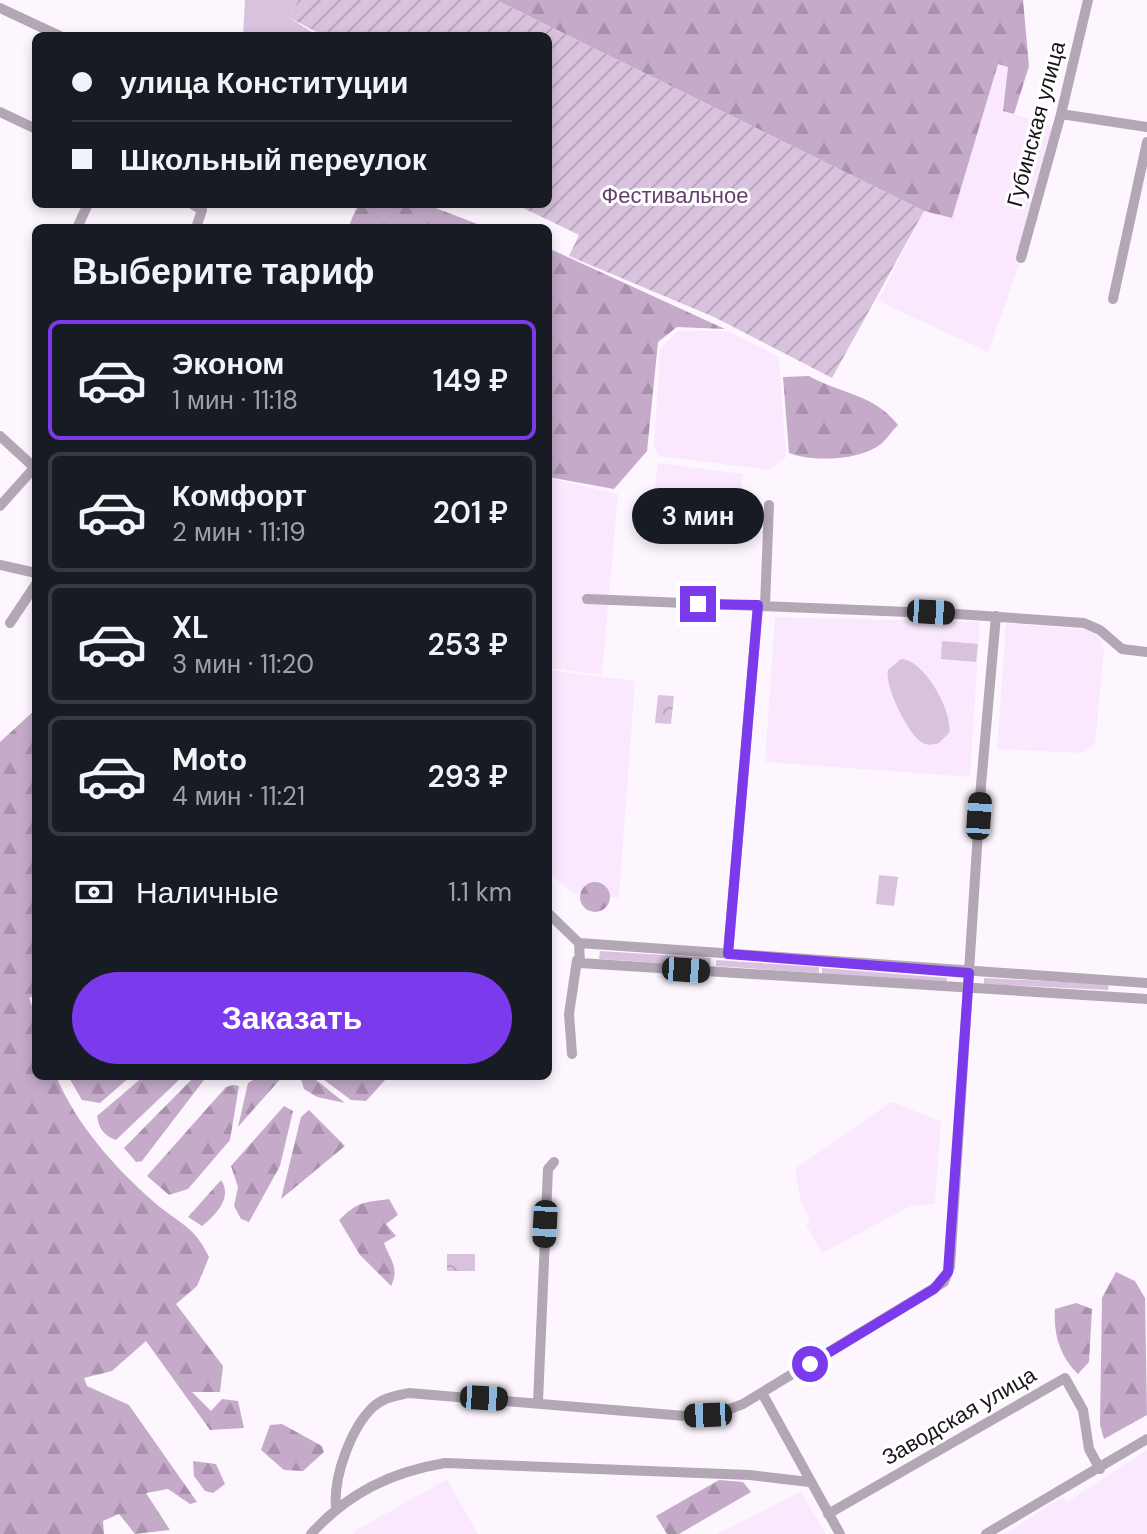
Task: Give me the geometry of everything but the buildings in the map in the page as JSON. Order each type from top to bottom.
[{"type":"street","name":"Губинская улица","points":[[1021,258],[1061,114],[1088,0]]},
{"type":"street","points":[[0,8],[51,32]]},
{"type":"street","points":[[0,112],[32,127]]},
{"type":"street","points":[[1061,114],[1147,127]]},
{"type":"street","points":[[1113,299],[1147,142]]},
{"type":"street","points":[[0,436],[32,466]]},
{"type":"street","points":[[0,506],[32,472]]},
{"type":"street","points":[[728,954],[769,505]]},
{"type":"street","points":[[0,565],[32,572]]},
{"type":"street","points":[[10,623],[32,590]]},
{"type":"street","points":[[587,599],[996,616],[1084,623],[1100,630],[1122,649],[1147,652]]},
{"type":"street","points":[[336,1508],[337,1484],[357,1429],[375,1405],[389,1397],[409,1393],[708,1415],[731,1409],[762,1393],[934,1289],[946,1277],[953,1222],[996,616]]},
{"type":"street","points":[[552,917],[579,943],[969,973],[1147,983]]},
{"type":"street","points":[[572,1054],[569,1014],[579,943]]},
{"type":"street","points":[[577,960],[1147,999]]},
{"type":"street","points":[[538,1402],[548,1169],[554,1162]]},
{"type":"street","name":"Заводская улица","points":[[828,1514],[1065,1378],[1083,1410],[1089,1449],[1100,1469]]},
{"type":"street","points":[[762,1393],[840,1534]]},
{"type":"street","points":[[986,1534],[1147,1439]]},
{"type":"street","points":[[784,1477],[796,1463],[794,1448]]},
{"type":"street","points":[[311,1534],[336,1508],[357,1493],[392,1477],[445,1463],[784,1477],[809,1482]]},
{"type":"shaded area","points":[[998,63],[1008,66],[1003,111],[1057,127],[1033,226],[988,352],[878,301],[924,211],[952,218]]},
{"type":"shaded area","points":[[677,331],[728,331],[779,357],[786,457],[769,470],[659,456],[654,448],[660,350]]},
{"type":"shaded area","points":[[658,463],[743,474],[740,499],[655,487]]},
{"type":"shaded area","points":[[552,479],[618,494],[602,675],[552,669]]},
{"type":"shaded area","points":[[775,617],[980,622],[970,777],[765,762]]},
{"type":"shaded area","points":[[1006,623],[1092,630],[1101,640],[1104,651],[1095,744],[1083,753],[997,749]]},
{"type":"shaded area","points":[[552,671],[635,681],[619,898],[572,893],[552,876]]},
{"type":"shaded area","points":[[891,1102],[941,1121],[935,1204],[911,1206],[822,1253],[806,1225],[811,1222],[801,1203],[795,1169]]},
{"type":"shaded area","points":[[1147,1450],[1147,1534],[1005,1534],[1063,1496],[1068,1501]]},
{"type":"shaded area","points":[[447,1479],[478,1534],[353,1534],[355,1531]]},
{"type":"shaded area","points":[[801,1491],[826,1534],[717,1534],[763,1511]]},
{"type":"green space","points":[[245,0],[298,0],[290,18],[312,32],[243,32]]},
{"type":"green space","name":"Фестивальное","points":[[298,0],[496,0],[924,211],[832,378],[714,317],[569,256],[579,235],[523,208],[552,208],[552,32],[316,32],[290,18]]},
{"type":"green space","points":[[496,0],[1023,0],[1029,66],[1014,114],[1003,111],[1008,67],[998,64],[952,218],[924,211]]},
{"type":"green space","points":[[356,208],[436,208],[478,224],[350,224]]},
{"type":"green space","points":[[552,250],[725,329],[677,327],[658,342],[647,451],[614,489],[552,478]]},
{"type":"green space","points":[[809,376],[868,401],[898,425],[881,444],[861,454],[823,459],[789,453],[783,377]]},
{"type":"green space","points":[[942,641],[978,644],[976,662],[941,659]]},
{"type":"green space","points":[[901,659],[910,661],[928,677],[942,701],[949,733],[939,743],[929,745],[920,741],[898,708],[889,686],[888,670]]},
{"type":"green space","points":[[658,695],[674,696],[671,724],[655,723]]},
{"type":"green space","points":[[32,713],[32,997],[29,998],[32,1006],[32,1080],[58,1080],[74,1111],[111,1160],[154,1202],[192,1231],[209,1257],[197,1286],[176,1304],[223,1366],[220,1392],[192,1392],[211,1411],[222,1399],[238,1401],[244,1428],[210,1430],[146,1341],[112,1371],[84,1378],[87,1386],[129,1405],[197,1502],[190,1504],[168,1489],[146,1493],[170,1530],[135,1534],[119,1514],[103,1521],[104,1534],[0,1534],[0,742]]},
{"type":"green space","points":[[879,875],[898,877],[894,906],[876,904]]},
{"type":"green space","points":[[595,882],[606,886],[610,897],[606,908],[595,912],[584,908],[580,897],[584,886]]},
{"type":"green space","points":[[600,951],[711,958],[710,966],[599,959]]},
{"type":"green space","points":[[716,960],[819,967],[819,973],[716,966]]},
{"type":"green space","points":[[822,968],[947,978],[946,984],[822,974]]},
{"type":"green space","points":[[984,978],[1109,984],[1108,990],[984,984]]},
{"type":"green space","points":[[70,1080],[126,1080],[100,1103],[82,1100]]},
{"type":"green space","points":[[139,1080],[179,1080],[116,1140],[103,1131],[97,1116]]},
{"type":"green space","points":[[191,1080],[204,1080],[142,1161],[136,1162],[124,1148]]},
{"type":"green space","points":[[253,1080],[279,1080],[238,1127],[248,1083]]},
{"type":"green space","points":[[301,1080],[316,1080],[345,1103],[317,1097],[304,1089]]},
{"type":"green space","points":[[324,1080],[385,1080],[366,1101],[351,1100]]},
{"type":"green space","points":[[239,1086],[230,1140],[188,1189],[169,1195],[147,1176],[226,1087]]},
{"type":"green space","points":[[284,1106],[293,1111],[280,1166],[249,1222],[241,1219],[234,1206],[238,1187],[231,1166]]},
{"type":"green space","points":[[309,1110],[345,1146],[281,1199],[301,1117]]},
{"type":"green space","points":[[221,1180],[224,1199],[202,1226],[188,1217]]},
{"type":"green space","points":[[389,1199],[398,1215],[386,1224],[396,1236],[384,1243],[395,1274],[391,1286],[360,1255],[339,1220],[361,1204]]},
{"type":"green space","points":[[447,1254],[475,1254],[475,1271],[447,1271]]},
{"type":"green space","points":[[1116,1272],[1135,1281],[1145,1298],[1147,1415],[1104,1439],[1100,1425],[1102,1298]]},
{"type":"green space","points":[[1076,1303],[1092,1309],[1089,1362],[1078,1374],[1062,1352],[1055,1318],[1055,1309]]},
{"type":"green space","points":[[282,1424],[322,1446],[324,1452],[303,1471],[284,1470],[261,1450],[270,1425]]},
{"type":"green space","points":[[193,1461],[216,1464],[225,1484],[213,1493],[205,1491],[194,1476]]},
{"type":"green space","points":[[719,1480],[743,1482],[751,1492],[679,1534],[667,1534],[656,1516]]},
{"type":"route","points":[[698,604],[758,605],[728,954],[969,973],[950,1267],[944,1282],[810,1364]]}]
